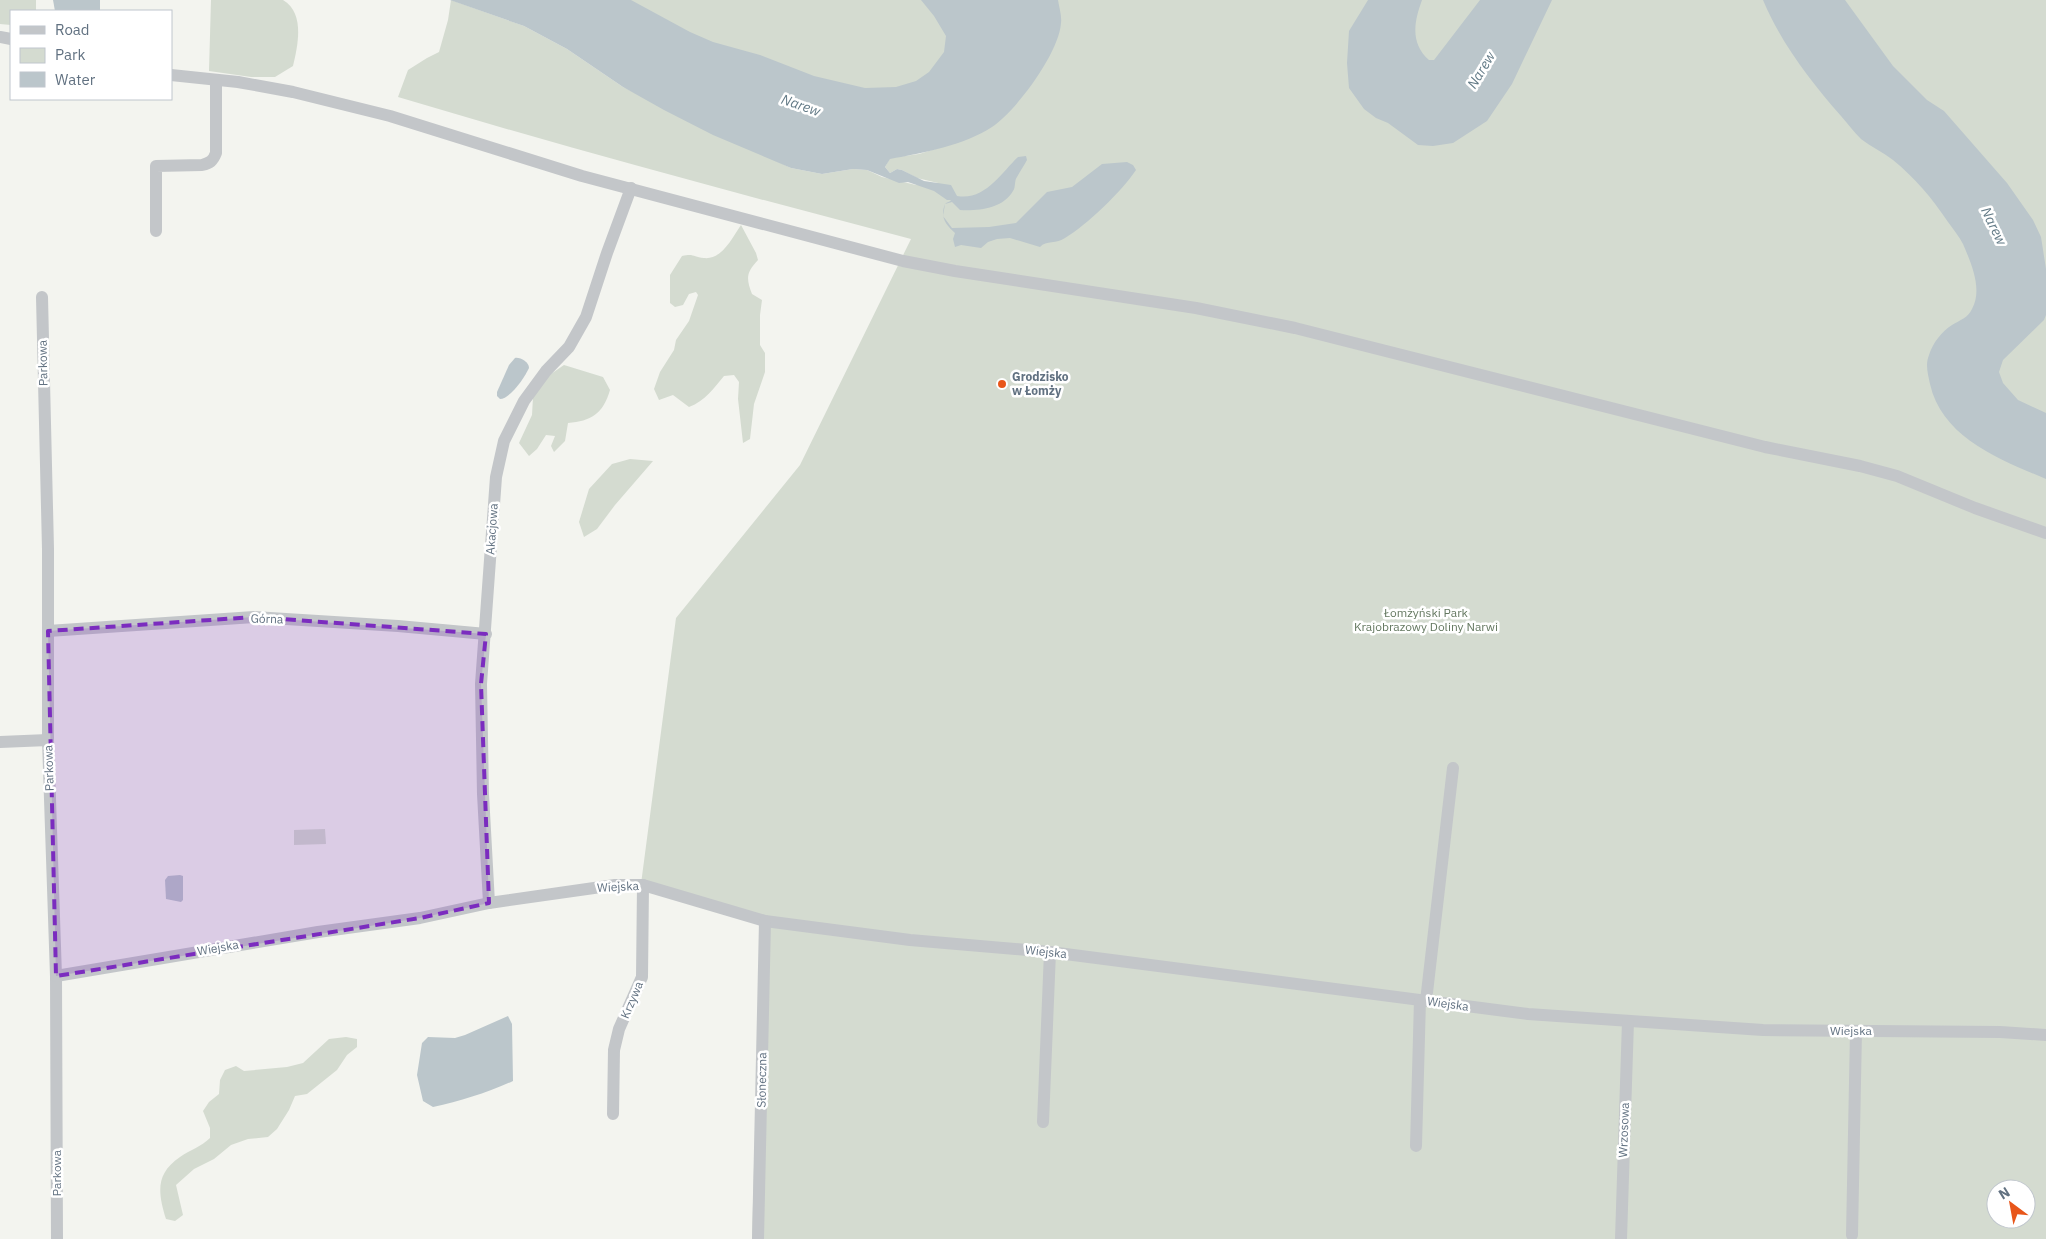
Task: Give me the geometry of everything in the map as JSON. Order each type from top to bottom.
[{"type":"street","points":[[172,75],[293,92],[390,116],[512,155],[903,261],[1196,308],[1295,328],[1764,447],[1860,466],[1897,476],[1975,508],[2046,533]]},
{"type":"street","points":[[156,231],[156,166],[202,165],[209,164],[214,159],[216,153],[216,80]]},
{"type":"street","name":"Akacjowa","points":[[489,903],[483,794],[481,684],[496,477],[504,441],[524,401],[534,386],[570,347],[586,318],[631,188]]},
{"type":"street","name":"Parkowa","points":[[42,296],[48,740],[56,976],[57,1239]]},
{"type":"street","name":"Górna","points":[[48,631],[254,617],[398,626],[486,634]]},
{"type":"street","points":[[0,742],[48,740]]},
{"type":"street","points":[[1416,1146],[1423,1001],[1453,768]]},
{"type":"street","name":"Wiejska","points":[[56,976],[308,933],[420,918],[489,903],[615,885],[643,885],[765,921],[910,940],[1050,952],[1528,1014],[1763,1030],[1991,1032],[2046,1035]]},
{"type":"street","name":"Krzywa","points":[[613,1114],[614,1050],[642,977],[643,885]]},
{"type":"street","name":"Słoneczna","points":[[758,1239],[765,921]]},
{"type":"street","points":[[1043,1122],[1050,952]]},
{"type":"street","name":"Wrzosowa","points":[[1621,1239],[1628,1021]]},
{"type":"street","points":[[1852,1235],[1856,1030]]},
{"type":"highlighted area","points":[[254,617],[486,634],[481,684],[489,903],[420,918],[56,976],[48,631]]},
{"type":"green space","points":[[0,0],[36,0],[36,10],[10,10],[10,25],[0,24]]},
{"type":"green space","points":[[211,0],[283,0],[295,13],[297,21],[298,39],[293,66],[275,77],[251,77],[209,71]]},
{"type":"green space","name":"Łomżyński Park Krajobrazowy Doliny Narwi","points":[[451,0],[524,26],[567,49],[623,87],[791,168],[822,174],[853,169],[867,170],[882,177],[916,185],[938,183],[917,178],[902,170],[897,169],[890,173],[885,167],[890,158],[919,154],[958,142],[959,139],[494,0],[2046,0],[2046,1239],[752,1239],[761,915],[641,884],[676,618],[800,465],[911,239],[654,170],[398,97],[408,70],[439,52],[448,20]]},
{"type":"green space","points":[[741,225],[758,260],[749,272],[748,280],[752,294],[762,300],[760,345],[765,353],[765,372],[754,404],[750,439],[743,443],[738,399],[739,382],[734,375],[724,376],[704,398],[689,407],[673,395],[659,400],[654,389],[660,372],[674,350],[676,340],[689,321],[698,295],[696,292],[689,294],[683,305],[675,307],[670,303],[670,275],[682,256],[691,255],[710,258],[716,256],[726,247]]},
{"type":"green space","points":[[564,365],[603,377],[610,390],[607,398],[604,405],[595,415],[568,423],[565,441],[554,452],[551,446],[555,436],[546,435],[537,449],[529,456],[519,443],[532,415],[533,397],[548,376]]},
{"type":"green space","points":[[630,459],[653,461],[597,529],[584,537],[579,522],[589,489],[612,464]]},
{"type":"green space","points":[[325,829],[326,844],[294,845],[294,830]]},
{"type":"green space","points":[[346,1037],[357,1039],[357,1047],[347,1055],[337,1070],[307,1094],[295,1096],[277,1129],[268,1137],[248,1139],[231,1145],[214,1159],[194,1169],[176,1185],[183,1215],[175,1221],[166,1219],[160,1192],[162,1177],[172,1163],[210,1138],[210,1128],[203,1111],[209,1102],[219,1094],[220,1080],[225,1070],[236,1066],[244,1071],[287,1067],[303,1063],[329,1039]]},
{"type":"water","points":[[53,0],[100,0],[100,10],[55,10]]},
{"type":"water","name":"Narew","points":[[450,0],[631,0],[690,32],[713,42],[760,55],[814,76],[865,88],[896,87],[916,81],[929,72],[944,52],[946,36],[934,16],[921,0],[1058,0],[1061,20],[1053,50],[1045,65],[1024,95],[1002,119],[992,127],[969,139],[930,151],[890,159],[885,167],[890,173],[897,169],[924,181],[951,185],[957,196],[967,196],[984,190],[999,178],[1018,157],[1026,156],[1027,160],[1016,179],[1014,189],[1003,202],[989,208],[960,210],[952,202],[945,204],[951,200],[947,200],[934,191],[908,182],[899,183],[867,170],[853,169],[822,174],[791,168],[713,135],[664,110],[623,87],[567,49],[524,26]]},
{"type":"water","name":"Narew","points":[[1368,0],[1422,0],[1417,16],[1416,39],[1419,47],[1429,60],[1434,60],[1480,0],[1552,0],[1512,84],[1487,121],[1453,143],[1433,146],[1418,145],[1388,123],[1376,118],[1364,109],[1349,88],[1347,63],[1349,31]]},
{"type":"water","name":"Narew","points":[[1763,0],[1845,0],[1893,66],[1927,100],[1944,111],[2007,183],[2033,220],[2041,237],[2046,269],[2046,315],[2044,320],[2003,360],[1999,372],[2003,383],[2018,400],[2046,413],[2046,479],[2011,464],[1976,445],[1960,433],[1947,419],[1937,403],[1927,370],[1928,359],[1938,338],[1944,331],[1968,315],[1975,301],[1975,276],[1963,244],[1936,205],[1916,181],[1893,160],[1861,139],[1818,89],[1787,46]]},
{"type":"water","points":[[1127,162],[1133,165],[1136,170],[1113,197],[1083,225],[1062,240],[1045,243],[1040,247],[1010,238],[988,242],[981,248],[961,245],[955,247],[953,239],[955,233],[946,223],[943,216],[952,228],[989,227],[1016,223],[1047,192],[1072,187],[1102,164]]},
{"type":"water","points":[[515,358],[524,360],[529,368],[513,392],[500,399],[497,396],[497,392],[509,365]]},
{"type":"water","points":[[168,876],[183,876],[183,900],[181,902],[166,899],[165,880]]},
{"type":"water","points":[[508,1016],[512,1024],[513,1081],[474,1096],[433,1107],[423,1101],[417,1075],[422,1043],[428,1037],[455,1038]]},
{"type":"place","name":"Grodzisko w Łomży","points":[[1002,384]]}]
